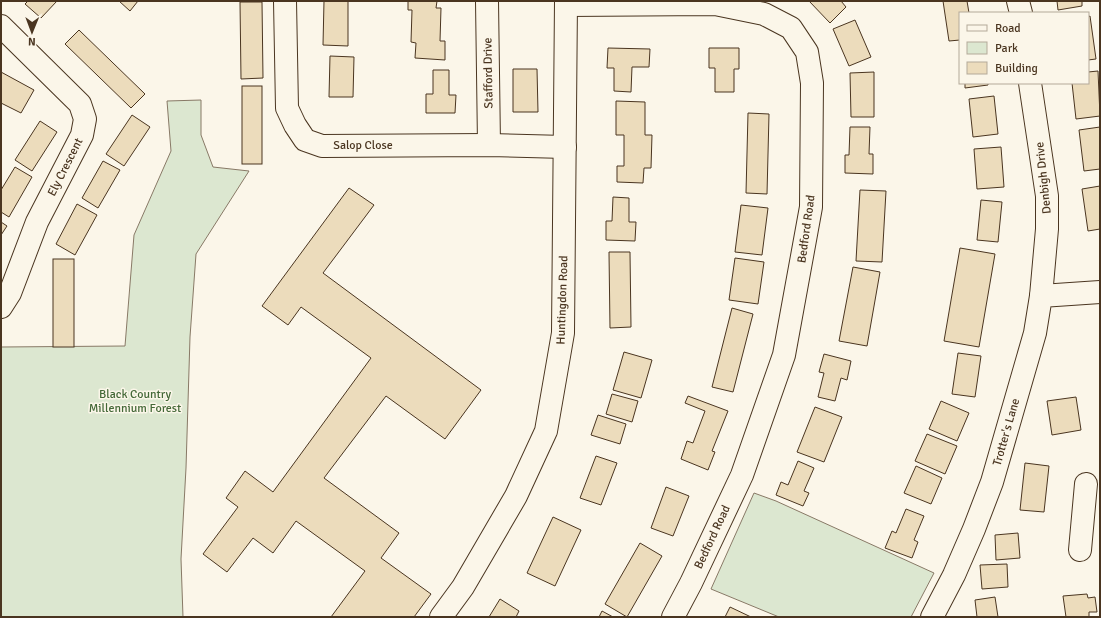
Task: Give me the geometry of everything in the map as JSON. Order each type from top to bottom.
[{"type":"street","name":"Salop Close","points":[[285,1],[287,108],[295,125],[306,140],[322,146],[489,145],[565,147]]},
{"type":"street","name":"Stafford Drive","points":[[487,1],[489,145]]},
{"type":"street","points":[[1018,1],[1021,12]]},
{"type":"street","name":"Huntingdon Road","points":[[441,617],[463,587],[516,496],[546,431],[563,333],[566,3]]},
{"type":"street","name":"Bedford Road","points":[[566,3],[715,4],[764,14],[791,28],[807,52],[812,83],[811,207],[784,355],[742,475],[691,583],[673,617]]},
{"type":"street","name":"Ely Crescent","points":[[1,26],[80,104],[86,119],[82,135],[38,222],[10,293],[1,308]]},
{"type":"street","name":"Denbigh Drive","points":[[1030,84],[1047,196],[1047,229],[1041,296]]},
{"type":"street","points":[[1041,296],[1100,292]]},
{"type":"street","name":"Trotter's Lane","points":[[932,617],[957,568],[992,482],[1035,333],[1041,296]]},
{"type":"street","points":[[1080,550],[1086,484]]},
{"type":"green space","name":"Black Country Millennium Forest","points":[[201,100],[201,135],[213,167],[249,171],[196,254],[190,337],[186,468],[181,559],[183,617],[1,617],[1,347],[125,346],[134,235],[171,151],[167,101]]},
{"type":"green space","points":[[754,493],[776,501],[934,573],[911,617],[779,617],[711,589]]},
{"type":"building","points":[[28,1],[57,1],[41,18],[25,4]]},
{"type":"building","points":[[119,1],[138,1],[130,11]]},
{"type":"building","points":[[324,1],[348,1],[348,46],[323,45]]},
{"type":"building","points":[[408,1],[437,1],[436,8],[441,8],[440,41],[445,41],[445,60],[415,58],[416,43],[411,42],[412,10],[408,10]]},
{"type":"building","points":[[809,1],[841,1],[846,7],[830,23]]},
{"type":"building","points":[[943,1],[967,1],[969,12],[959,12],[959,40],[949,41]]},
{"type":"building","points":[[1057,1],[1082,1],[1082,6],[1058,10]]},
{"type":"building","points":[[240,2],[262,2],[263,78],[241,79]]},
{"type":"building","points":[[1089,16],[1096,59],[1089,60]]},
{"type":"building","points":[[855,20],[871,57],[849,66],[833,29]]},
{"type":"building","points":[[79,30],[145,94],[131,108],[65,44]]},
{"type":"building","points":[[608,48],[650,49],[649,67],[632,67],[631,92],[614,91],[614,68],[607,68]]},
{"type":"building","points":[[709,48],[739,48],[739,69],[734,69],[734,92],[715,92],[715,68],[709,68]]},
{"type":"building","points":[[330,56],[354,57],[353,97],[329,97]]},
{"type":"building","points":[[513,69],[537,69],[538,112],[513,112]]},
{"type":"building","points":[[433,70],[449,70],[449,95],[456,95],[455,113],[426,113],[426,94],[433,94]]},
{"type":"building","points":[[1098,71],[1100,116],[1076,119],[1072,84],[1089,84],[1089,72]]},
{"type":"building","points":[[1,72],[34,90],[21,113],[1,103]]},
{"type":"building","points":[[874,72],[874,117],[851,117],[850,73]]},
{"type":"building","points":[[965,84],[988,84],[988,85],[965,88]]},
{"type":"building","points":[[242,86],[262,86],[262,164],[242,164]]},
{"type":"building","points":[[994,96],[998,134],[973,137],[969,99]]},
{"type":"building","points":[[616,101],[645,102],[645,135],[652,135],[651,168],[644,168],[643,183],[617,182],[617,166],[624,166],[624,135],[616,135]]},
{"type":"building","points":[[748,113],[769,114],[767,194],[746,193]]},
{"type":"building","points":[[132,115],[150,127],[124,166],[106,154]]},
{"type":"building","points":[[40,121],[57,132],[32,171],[15,160]]},
{"type":"building","points":[[850,127],[870,127],[869,154],[873,154],[873,174],[845,173],[845,155],[849,155]]},
{"type":"building","points":[[1100,127],[1100,169],[1084,171],[1079,130]]},
{"type":"building","points":[[1001,147],[1004,187],[977,189],[974,149]]},
{"type":"building","points":[[103,161],[120,170],[98,208],[82,198]]},
{"type":"building","points":[[15,167],[32,177],[9,217],[1,212],[1,190]]},
{"type":"building","points":[[1100,186],[1100,229],[1088,231],[1082,189]]},
{"type":"building","points":[[349,188],[374,205],[323,273],[481,390],[445,439],[386,396],[324,478],[399,533],[381,558],[431,594],[414,617],[331,617],[365,571],[296,521],[273,553],[253,538],[227,572],[203,554],[238,507],[226,498],[245,471],[273,492],[371,358],[301,307],[288,325],[262,306]]},
{"type":"building","points":[[860,190],[886,191],[882,262],[856,261]]},
{"type":"building","points":[[613,197],[629,198],[629,222],[636,222],[635,241],[606,240],[606,221],[612,221]]},
{"type":"building","points":[[981,200],[1002,202],[998,242],[977,240]]},
{"type":"building","points":[[77,204],[97,215],[75,255],[56,244]]},
{"type":"building","points":[[741,205],[768,208],[762,255],[735,252]]},
{"type":"building","points":[[1,222],[7,226],[1,235]]},
{"type":"building","points":[[960,248],[995,254],[979,347],[944,341]]},
{"type":"building","points":[[609,252],[630,252],[631,327],[610,328]]},
{"type":"building","points":[[735,258],[764,262],[758,304],[729,300]]},
{"type":"building","points":[[53,259],[74,259],[74,347],[53,347]]},
{"type":"building","points":[[853,267],[880,272],[867,346],[839,341]]},
{"type":"building","points":[[732,308],[753,314],[733,392],[712,387]]},
{"type":"building","points":[[624,352],[652,360],[641,398],[613,390]]},
{"type":"building","points":[[958,353],[981,356],[975,397],[952,394]]},
{"type":"building","points":[[824,354],[851,361],[847,380],[841,378],[835,401],[818,397],[824,373],[819,372]]},
{"type":"building","points":[[612,394],[638,401],[632,422],[606,414]]},
{"type":"building","points":[[688,396],[728,411],[712,451],[715,452],[708,470],[681,459],[687,441],[693,443],[705,411],[685,403]]},
{"type":"building","points":[[1076,397],[1081,430],[1052,435],[1047,401]]},
{"type":"building","points":[[941,401],[969,413],[957,441],[929,429]]},
{"type":"building","points":[[815,407],[842,417],[824,462],[797,452]]},
{"type":"building","points":[[598,415],[626,424],[620,444],[591,435]]},
{"type":"building","points":[[927,434],[957,446],[945,474],[915,461]]},
{"type":"building","points":[[596,456],[617,463],[601,505],[580,498]]},
{"type":"building","points":[[798,461],[814,468],[804,491],[809,493],[803,506],[776,495],[781,482],[788,485]]},
{"type":"building","points":[[1025,463],[1049,466],[1044,512],[1020,510]]},
{"type":"building","points":[[916,466],[942,478],[931,504],[904,493]]},
{"type":"building","points":[[666,487],[689,496],[673,536],[651,528]]},
{"type":"building","points":[[906,509],[924,516],[914,540],[918,542],[912,558],[885,548],[892,531],[896,533]]},
{"type":"building","points":[[553,517],[581,530],[555,586],[527,573]]},
{"type":"building","points":[[1018,533],[1020,558],[996,560],[995,535]]},
{"type":"building","points":[[640,543],[662,556],[627,617],[605,604]]},
{"type":"building","points":[[1007,564],[1008,587],[982,589],[980,565]]},
{"type":"building","points":[[1087,594],[1088,598],[1095,597],[1097,612],[1089,612],[1089,617],[1066,617],[1063,596]]},
{"type":"building","points":[[995,597],[998,617],[977,617],[975,600]]},
{"type":"building","points":[[500,599],[519,611],[516,617],[489,617]]},
{"type":"building","points":[[730,607],[751,617],[725,617]]},
{"type":"building","points":[[602,611],[613,617],[599,617]]}]
